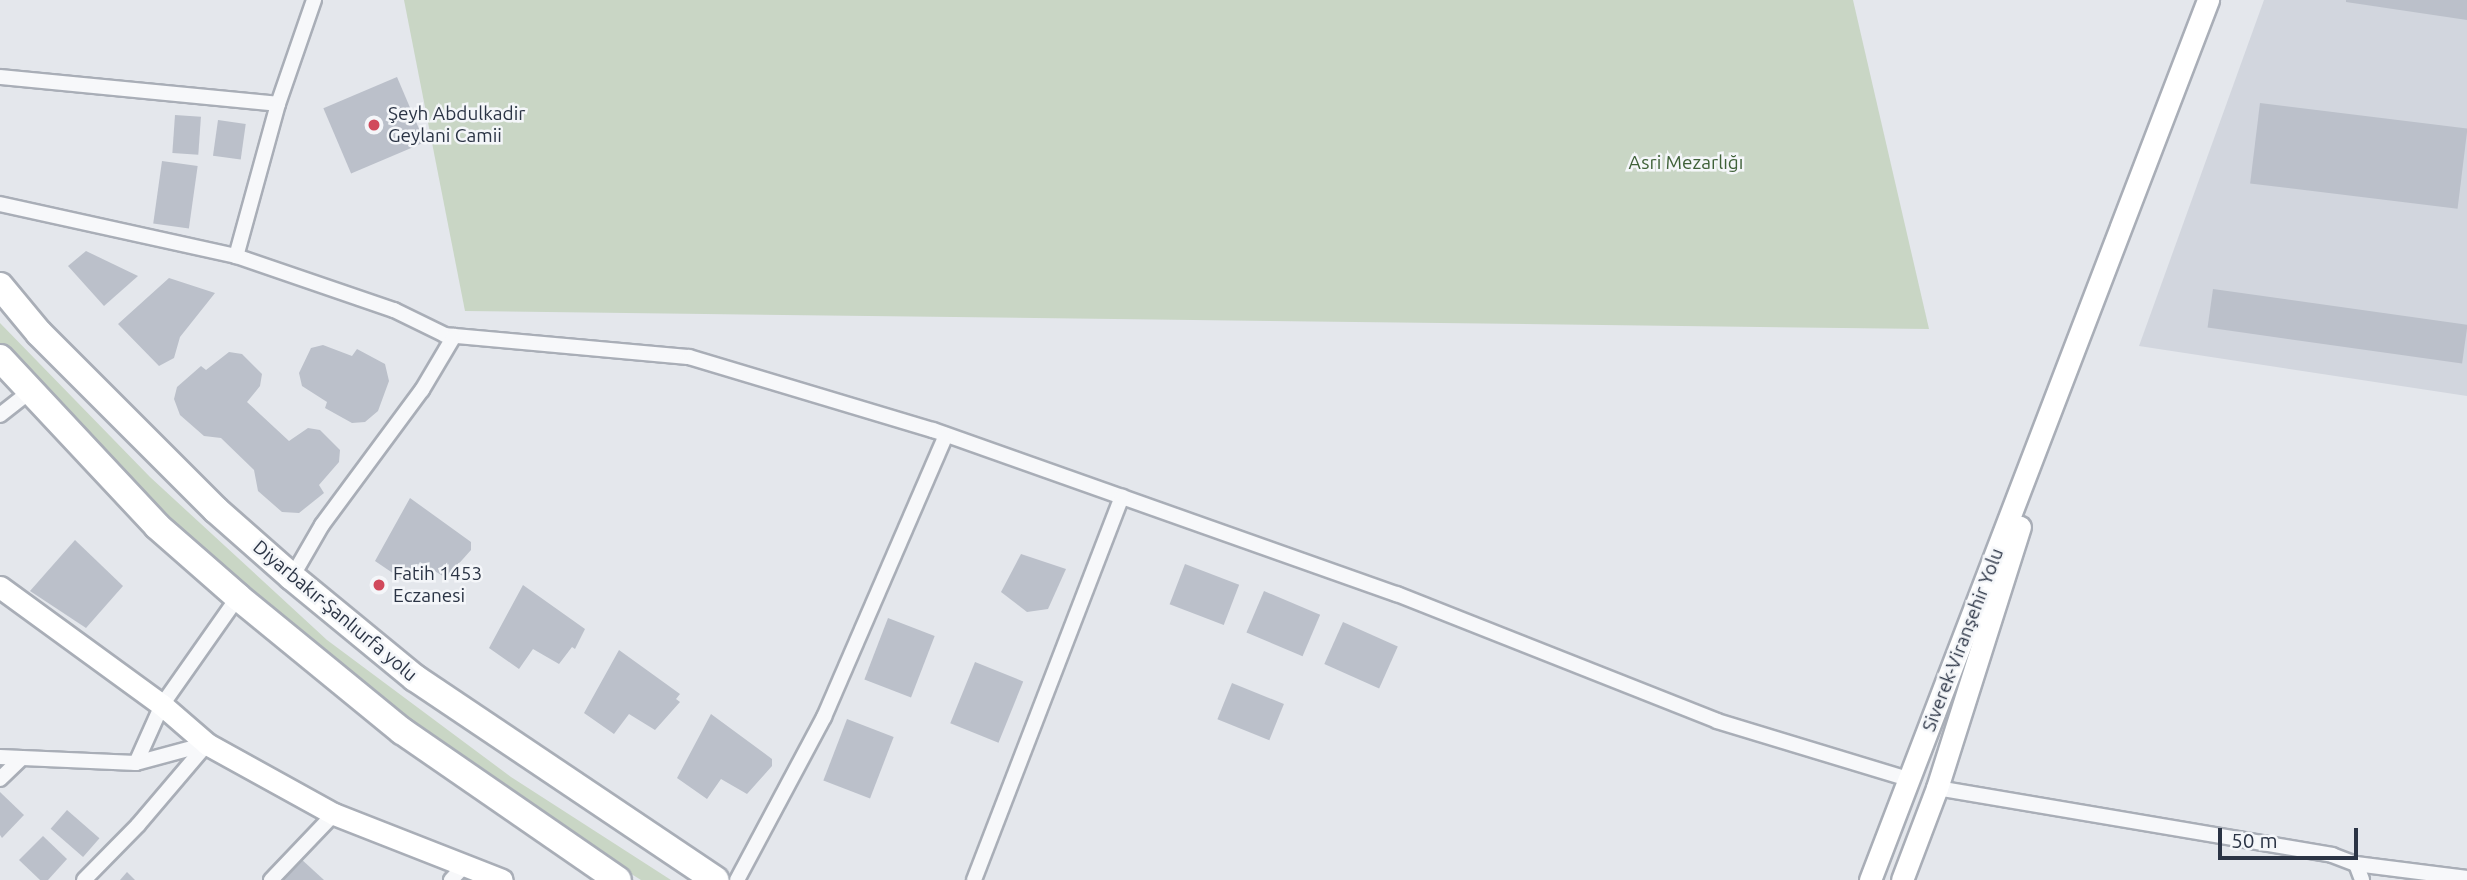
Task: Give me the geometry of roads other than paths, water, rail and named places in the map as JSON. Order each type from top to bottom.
[{"type":"highway","name":"Diyarbakır-Şanlıurfa yolu","points":[[0,286],[39,333],[216,510],[292,577],[415,678],[716,880]]},
{"type":"highway","points":[[0,358],[29,393],[157,526],[239,597],[401,731],[618,880]]},
{"type":"main road","name":"Siverek-Viranşehir Yolu","points":[[1870,880],[2208,0]]},
{"type":"main road","name":"Siverek-Viranşehir Yolu","points":[[1902,880],[1937,788],[2056,401]]},
{"type":"main road","points":[[0,587],[162,705],[206,744],[334,814],[458,872],[502,880]]},
{"type":"street","points":[[236,256],[278,104],[314,0]]},
{"type":"street","points":[[0,77],[278,104]]},
{"type":"street","points":[[0,204],[236,256],[394,310],[454,336],[689,357],[946,435],[1397,594],[1717,721],[1908,779]]},
{"type":"street","points":[[292,577],[322,525],[422,390],[454,336]]},
{"type":"street","points":[[0,415],[29,393]]},
{"type":"street","points":[[737,880],[824,717],[946,435]]},
{"type":"street","points":[[974,880],[1122,497]]},
{"type":"street","points":[[136,763],[162,705],[239,597]]},
{"type":"street","points":[[0,757],[136,763],[206,744]]},
{"type":"street","points":[[84,880],[138,825],[206,744]]},
{"type":"street","points":[[0,779],[22,758]]},
{"type":"street","points":[[1937,788],[2332,855],[2356,864],[2467,878]]},
{"type":"street","points":[[271,880],[334,814]]},
{"type":"street","points":[[2356,864],[2362,880]]},
{"type":"place","name":"Şeyh Abdulkadir Geylani Camii","points":[[374,125]]},
{"type":"place","name":"Fatih 1453 Eczanesi","points":[[379,585]]},
{"type":"park label","name":"Asri Mezarlığı","points":[[1686,163]]}]
